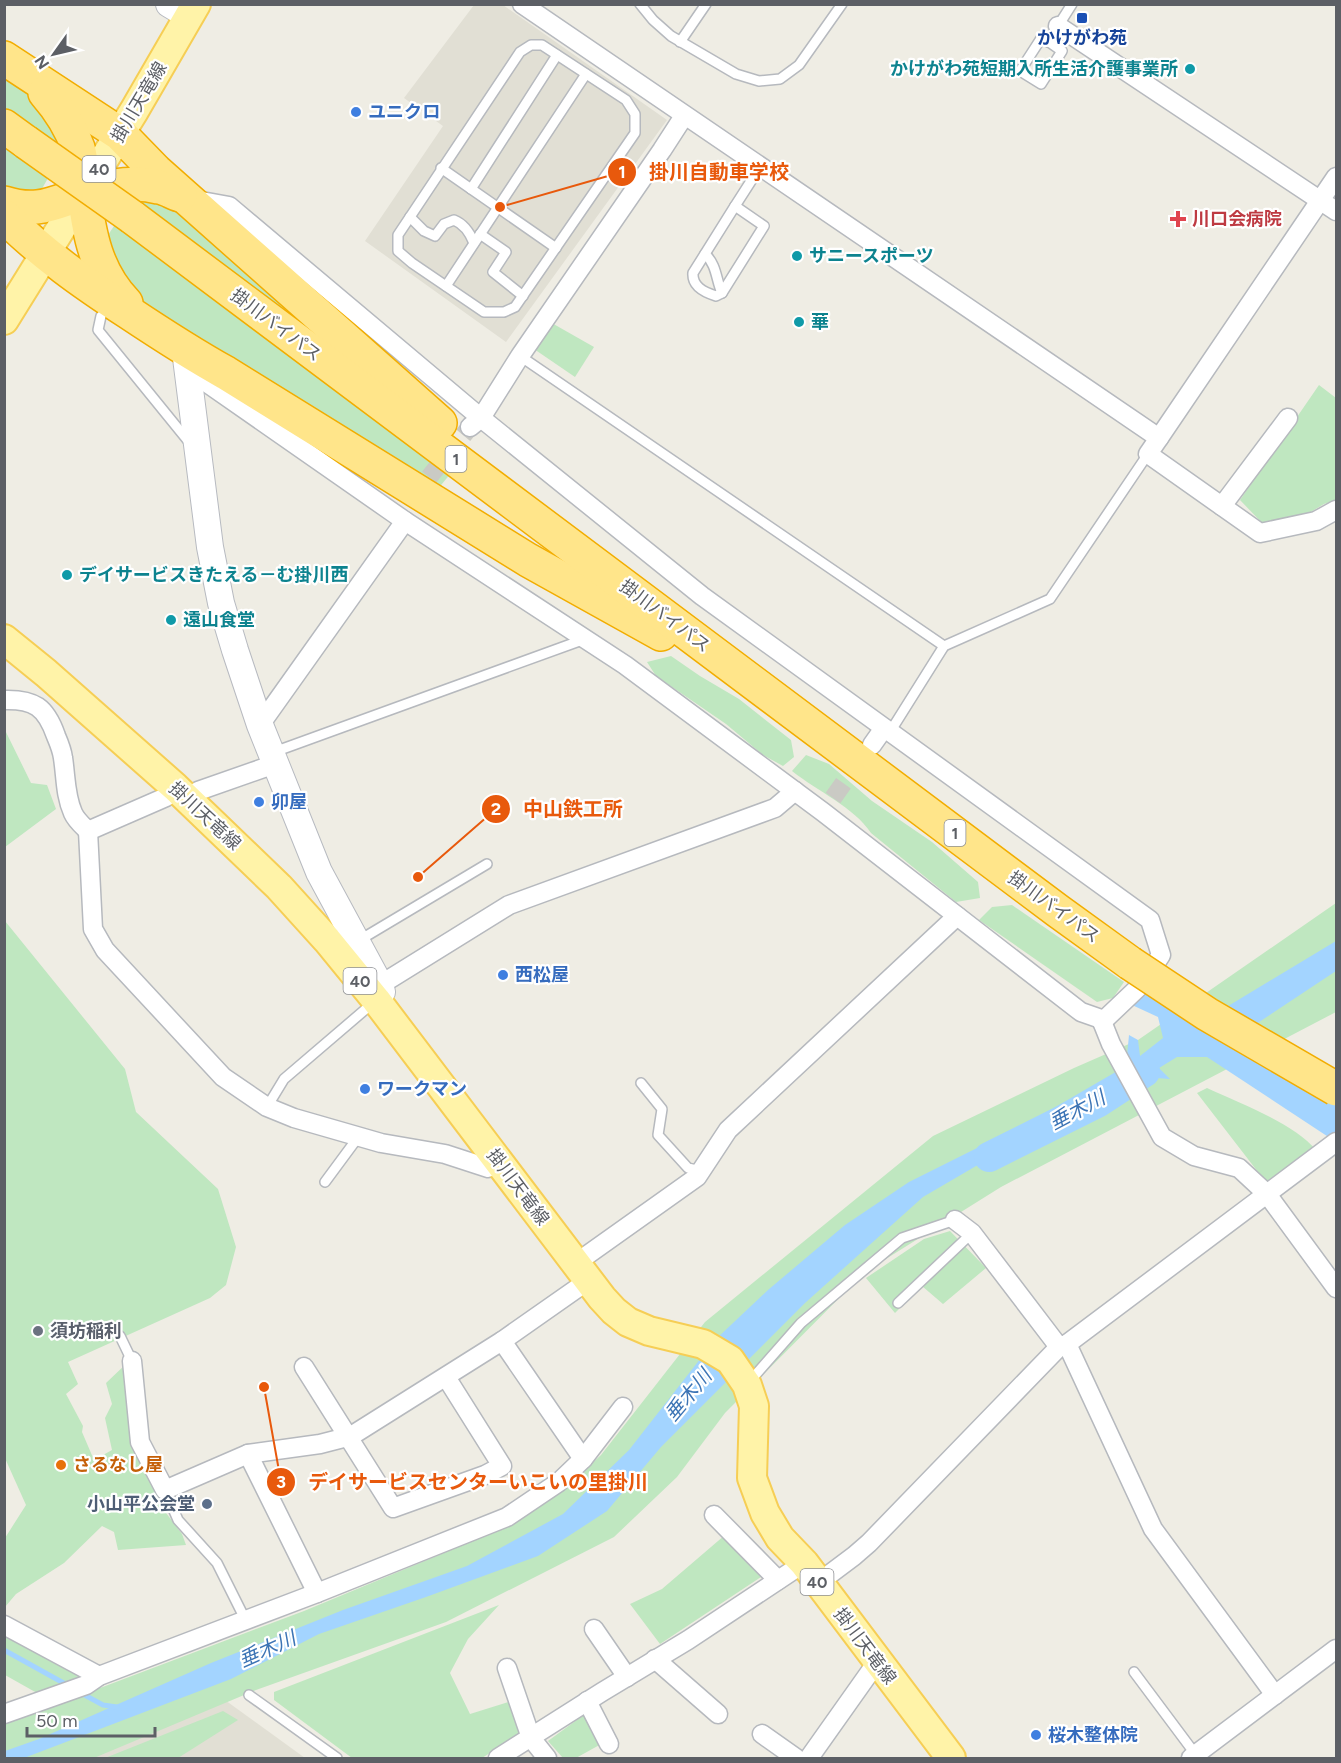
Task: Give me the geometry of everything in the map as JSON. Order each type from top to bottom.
[{"type":"highway","points":[[15,64],[120,134],[156,171],[433,417],[548,511],[705,629],[780,702]]},
{"type":"highway","points":[[15,64],[57,106],[71,132],[81,161],[91,238],[102,270],[117,294],[186,360],[226,373],[528,560],[780,702]]},
{"type":"highway","name":"掛川バイパス","points":[[15,134],[132,217],[1058,911],[1130,963],[1207,1014],[1336,1089]]},
{"type":"highway","points":[[146,324],[72,275],[6,218],[18,208],[45,206],[84,193],[130,184],[159,187],[189,199]]},
{"type":"main road","name":"掛川天竜線","points":[[4,320],[120,134],[185,8]]},
{"type":"main road","name":"掛川天竜線","points":[[4,639],[46,673],[182,794],[279,887],[378,993],[497,1159],[614,1311],[628,1322],[703,1344],[730,1360],[746,1383],[754,1406],[752,1478],[765,1513],[780,1538],[811,1573],[951,1758]]},
{"type":"street","points":[[522,4],[1159,438]]},
{"type":"street","points":[[1053,34],[1336,211]]},
{"type":"street","points":[[475,422],[684,116]]},
{"type":"street","points":[[1336,177],[1148,454],[1260,533],[1316,521],[1336,510]]},
{"type":"street","points":[[189,199],[229,207],[475,422],[702,596],[1150,920],[1161,955],[1142,984],[1102,1022]]},
{"type":"street","points":[[186,360],[196,451],[221,603],[260,726],[273,759],[320,872],[358,941],[378,993],[508,905],[775,808],[795,791]]},
{"type":"street","points":[[186,360],[625,665],[795,791],[828,805],[957,916],[1081,1012],[1101,1019],[1111,1044],[1161,1137],[1194,1156],[1239,1168],[1267,1194],[1336,1288]]},
{"type":"street","points":[[1222,506],[1288,418]]},
{"type":"street","points":[[260,726],[404,513]]},
{"type":"street","points":[[4,700],[20,700],[35,704],[51,720],[63,755],[66,793],[78,822],[88,831],[93,929],[105,950],[223,1077],[267,1107],[294,1118],[381,1143],[445,1154],[488,1168],[497,1159]]},
{"type":"street","points":[[872,745],[887,730]]},
{"type":"street","points":[[88,831],[166,797],[198,791],[273,759]]},
{"type":"street","points":[[132,1361],[140,1442],[165,1490],[248,1454],[320,1444],[351,1436],[502,1341],[692,1180],[701,1171],[728,1130],[957,916]]},
{"type":"street","points":[[498,1758],[778,1580],[811,1573],[869,1543],[1063,1346],[1267,1194],[1334,1148]]},
{"type":"street","points":[[955,1220],[972,1233],[1063,1346],[1153,1529],[1275,1695]]},
{"type":"street","points":[[502,1341],[583,1459]]},
{"type":"street","points":[[304,1367],[393,1508],[485,1475],[502,1466],[446,1377]]},
{"type":"street","points":[[4,1714],[63,1694],[93,1680],[507,1517],[559,1482],[583,1459],[623,1407]]},
{"type":"street","points":[[248,1454],[318,1593]]},
{"type":"street","points":[[714,1515],[778,1580]]},
{"type":"street","points":[[4,1625],[93,1680]]},
{"type":"street","points":[[594,1629],[627,1677]]},
{"type":"street","points":[[1194,1757],[1336,1649]]},
{"type":"street","points":[[655,1659],[718,1714]]},
{"type":"street","points":[[809,1758],[877,1662]]},
{"type":"street","points":[[507,1668],[531,1738],[548,1758]]},
{"type":"street","points":[[678,1679],[686,1703]]},
{"type":"street","points":[[587,1701],[609,1744]]},
{"type":"street","points":[[762,1734],[796,1758]]},
{"type":"lane","points":[[640,4],[653,20],[680,42],[736,74],[759,81],[780,79],[799,65],[842,4]]},
{"type":"lane","points":[[680,42],[706,4]]},
{"type":"lane","points":[[1053,34],[1062,51],[1041,84],[1020,71],[1042,37],[1053,34],[1072,4]]},
{"type":"lane","points":[[531,45],[542,45],[586,74],[626,100],[635,114],[635,133],[515,308],[504,312],[484,312],[398,251],[398,235],[520,52],[531,45]]},
{"type":"lane","points":[[471,189],[557,55]]},
{"type":"lane","points":[[446,286],[586,74]]},
{"type":"lane","points":[[735,206],[764,226],[722,293],[716,296],[708,294],[692,281],[693,273],[735,206],[760,167]]},
{"type":"lane","points":[[441,168],[556,248]]},
{"type":"lane","points":[[410,217],[424,231],[435,236],[444,224],[454,220],[464,226],[474,243]]},
{"type":"lane","points":[[480,234],[506,252],[493,272],[523,296]]},
{"type":"lane","points":[[705,254],[712,261],[716,280],[722,293]]},
{"type":"lane","points":[[101,316],[98,330],[196,451]]},
{"type":"lane","points":[[520,356],[944,646]]},
{"type":"lane","points":[[887,730],[944,646],[1050,599],[1148,454]]},
{"type":"lane","points":[[273,759],[585,639]]},
{"type":"lane","points":[[358,941],[487,864]]},
{"type":"lane","points":[[267,1107],[285,1079],[378,993]]},
{"type":"lane","points":[[641,1083],[662,1109],[658,1135],[688,1168],[701,1171]]},
{"type":"lane","points":[[325,1182],[360,1136]]},
{"type":"lane","points":[[746,1383],[801,1323],[902,1238],[955,1220]]},
{"type":"lane","points":[[898,1303],[972,1233]]},
{"type":"lane","points":[[120,1336],[132,1361]]},
{"type":"lane","points":[[165,1490],[178,1520],[217,1563],[246,1621]]},
{"type":"lane","points":[[1134,1672],[1194,1757]]},
{"type":"lane","points":[[249,1695],[337,1758]]},
{"type":"shaded area","points":[[474,5],[503,5],[667,120],[506,342],[365,241],[443,126],[404,98]]},
{"type":"shaded area","points":[[218,1695],[305,1758],[77,1758]]},
{"type":"green space","points":[[4,72],[20,82],[48,113],[66,152],[5,108]]},
{"type":"green space","points":[[4,138],[52,171],[39,194],[5,191]]},
{"type":"green space","points":[[136,199],[173,200],[383,385]]},
{"type":"green space","points":[[118,220],[456,467],[437,490],[197,348],[118,282],[104,241]]},
{"type":"green space","points":[[550,322],[594,347],[575,377],[534,349]]},
{"type":"green space","points":[[1319,385],[1336,398],[1336,500],[1324,504],[1299,519],[1265,526],[1240,500]]},
{"type":"green space","points":[[671,656],[739,699],[791,740],[794,757],[783,766],[763,755],[726,724],[656,676],[647,662]]},
{"type":"green space","points":[[4,728],[31,783],[47,785],[56,809],[5,847]]},
{"type":"green space","points":[[806,755],[829,764],[872,801],[932,842],[978,882],[980,898],[956,902],[871,833],[845,807],[792,771]]},
{"type":"green space","points":[[1336,903],[1336,1012],[1001,1187],[865,1272],[725,1413],[677,1477],[614,1537],[446,1622],[256,1690],[94,1758],[5,1758],[5,1720],[53,1702],[5,1675],[4,1635],[100,1688],[304,1611],[492,1533],[564,1489],[601,1455],[705,1322],[933,1136],[1138,1040]]},
{"type":"green space","points":[[1012,905],[1124,982],[1113,998],[1097,1002],[979,920],[992,907]]},
{"type":"green space","points":[[5,921],[125,1069],[136,1112],[218,1189],[236,1247],[226,1285],[210,1298],[68,1362],[78,1384],[66,1394],[83,1426],[82,1432],[94,1460],[112,1450],[105,1418],[112,1404],[106,1383],[126,1364],[160,1505],[182,1534],[186,1545],[118,1550],[114,1532],[102,1526],[64,1563],[16,1594],[5,1607],[5,1538],[26,1505],[4,1456]]},
{"type":"green space","points":[[1207,1088],[1280,1122],[1316,1150],[1268,1185],[1197,1093]]},
{"type":"green space","points":[[950,1231],[986,1268],[943,1304],[922,1286],[895,1313],[866,1278],[924,1239]]},
{"type":"green space","points":[[725,1535],[764,1575],[660,1644],[630,1604],[662,1589]]},
{"type":"green space","points":[[499,1605],[468,1639],[450,1673],[470,1714],[512,1701],[526,1730],[482,1758],[352,1758],[274,1700],[274,1692]]},
{"type":"green space","points":[[223,1711],[238,1720],[178,1758],[105,1758]]},
{"type":"green space","points":[[585,1714],[603,1743],[576,1758],[563,1758],[548,1741]]},
{"type":"water","points":[[1336,941],[1336,971],[1229,1042],[1336,1101],[1336,1142],[1207,1057],[1177,1057],[1159,1068],[1170,1079],[1144,1077],[1024,1138],[923,1197],[805,1303],[661,1447],[607,1511],[538,1556],[319,1634],[231,1679],[24,1758],[5,1758],[5,1751],[39,1739],[211,1663],[343,1610],[467,1566],[563,1514],[629,1450],[715,1340],[768,1290],[845,1225],[909,1182],[1033,1120],[1126,1066],[1129,1035],[1138,1040],[1140,1056],[1163,1038],[1158,1017],[1132,1005],[1142,984],[1200,1023]]},
{"type":"waterway","name":"垂木川","points":[[989,1157],[1099,1102],[1145,1072]]},
{"type":"waterway","points":[[4,1650],[69,1686]]},
{"type":"waterway","points":[[79,1692],[103,1705],[117,1707]]},
{"type":"tunnel","points":[[412,498],[470,427]]},
{"type":"tunnel","points":[[833,798],[863,756]]},
{"type":"place","name":"かけがわ苑","points":[[1082,18]]},
{"type":"place","name":"かけがわ苑短期入所生活介護事業所","points":[[1190,69]]},
{"type":"place","name":"ユニクロ","points":[[356,112]]},
{"type":"place","name":"掛川自動車学校","points":[[500,207]]},
{"type":"place","name":"川口会病院","points":[[1178,219]]},
{"type":"place","name":"サニースポーツ","points":[[797,256]]},
{"type":"place","name":"華","points":[[799,322]]},
{"type":"place","name":"デイサービスきたえる－む掛川西","points":[[67,575]]},
{"type":"place","name":"遠山食堂","points":[[171,620]]},
{"type":"place","name":"卯屋","points":[[259,802]]},
{"type":"place","name":"中山鉄工所","points":[[418,877]]},
{"type":"place","name":"西松屋","points":[[503,975]]},
{"type":"place","name":"ワークマン","points":[[365,1089]]},
{"type":"place","name":"須坊稲利","points":[[38,1331]]},
{"type":"place","name":"デイサービスセンターいこいの里掛川","points":[[264,1387]]},
{"type":"place","name":"さるなし屋","points":[[61,1465]]},
{"type":"place","name":"小山平公会堂","points":[[207,1504]]},
{"type":"place","name":"桜木整体院","points":[[1036,1735]]}]
